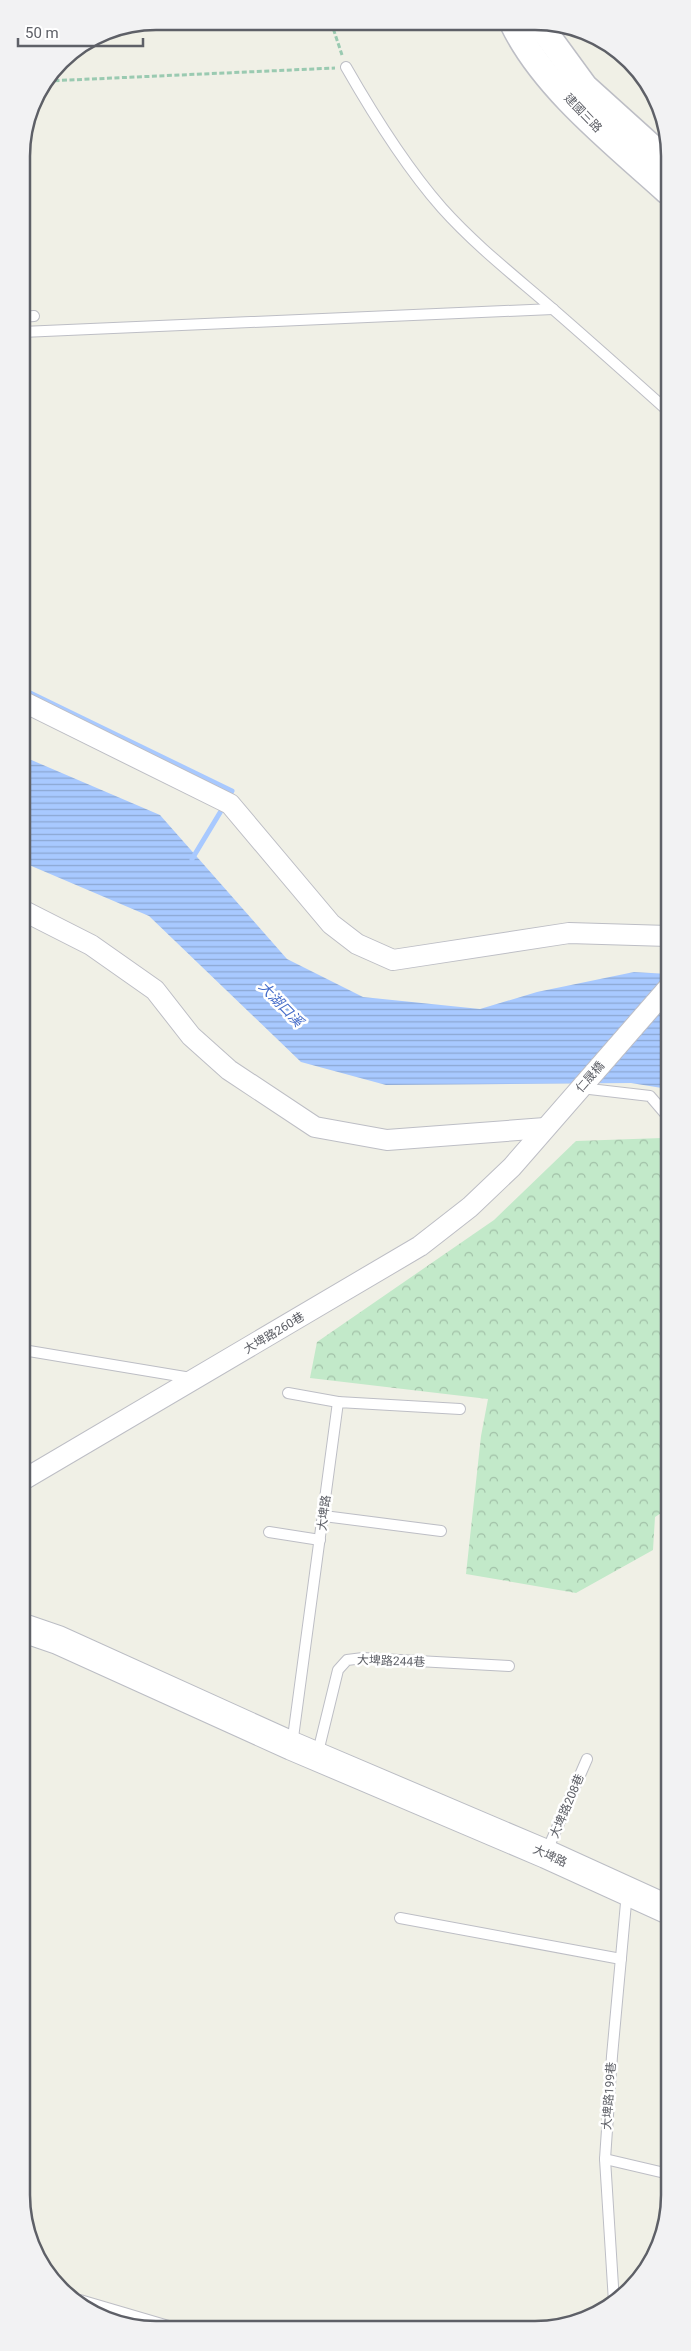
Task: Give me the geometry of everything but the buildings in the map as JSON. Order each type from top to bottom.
[{"type":"main road","name":"大埤路","points":[[30,1630],[58,1640],[304,1751],[546,1854],[661,1906]]},
{"type":"street","name":"建國三路","points":[[517,30],[542,70],[596,127],[661,186]]},
{"type":"street","name":"建國三路","points":[[543,30],[585,87],[661,155]]},
{"type":"street","points":[[30,705],[230,804],[331,924],[357,944],[393,960],[568,933],[661,936]]},
{"type":"street","points":[[30,914],[91,945],[155,990],[190,1036],[229,1070],[315,1127],[387,1140],[545,1128]]},
{"type":"street","name":"仁晟橋","points":[[512,1167],[661,996]]},
{"type":"street","name":"大埤路260巷","points":[[30,1476],[420,1246],[470,1207],[512,1167]]},
{"type":"lane","points":[[346,67],[365,100],[398,149],[441,207],[478,247],[553,309],[661,405]]},
{"type":"lane","points":[[30,332],[553,309]]},
{"type":"lane","points":[[30,316],[34,316]]},
{"type":"lane","points":[[580,1088],[650,1096],[661,1109]]},
{"type":"lane","points":[[30,1351],[197,1379]]},
{"type":"lane","points":[[288,1393],[338,1402],[460,1409]]},
{"type":"lane","name":"大埤路","points":[[304,1751],[320,1540],[338,1402]]},
{"type":"lane","points":[[324,1516],[441,1530]]},
{"type":"lane","points":[[269,1532],[320,1540]]},
{"type":"lane","name":"大埤路244巷","points":[[304,1751],[338,1670],[347,1660],[363,1658],[509,1666]]},
{"type":"lane","name":"大埤路208巷","points":[[546,1854],[587,1759]]},
{"type":"lane","name":"大埤路199巷","points":[[613,2294],[605,2159],[628,1891]]},
{"type":"lane","points":[[400,1918],[621,1959]]},
{"type":"lane","points":[[605,2159],[661,2172]]},
{"type":"lane","points":[[92,2304],[150,2321]]},
{"type":"path","points":[[54,82],[346,67],[334,30]]},
{"type":"green space","points":[[661,1138],[661,1513],[655,1517],[653,1550],[576,1593],[466,1574],[481,1436],[488,1399],[310,1378],[317,1342],[494,1220],[576,1141]]},
{"type":"water","name":"大湖口溪","points":[[30,759],[160,815],[287,959],[363,997],[480,1009],[537,992],[634,972],[661,974],[661,1088],[631,1083],[386,1085],[301,1062],[149,916],[30,865]]},
{"type":"waterway","points":[[30,693],[232,791],[228,799]]},
{"type":"waterway","points":[[192,859],[224,806]]}]
